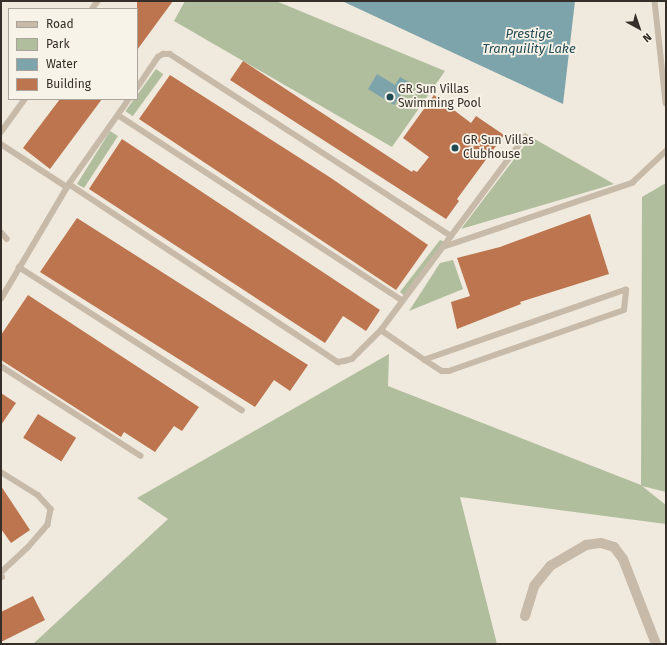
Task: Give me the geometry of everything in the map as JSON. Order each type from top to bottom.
[{"type":"street","points":[[525,616],[534,586],[550,566],[586,546],[601,543],[614,547],[623,559],[656,644]]},
{"type":"lane","points":[[655,1],[666,103]]},
{"type":"lane","points":[[138,87],[158,58],[163,54],[170,54],[451,236]]},
{"type":"lane","points":[[1,132],[24,100]]},
{"type":"lane","points":[[1,299],[18,267],[68,185],[128,100]]},
{"type":"lane","points":[[118,115],[403,301]]},
{"type":"lane","points":[[1,144],[68,185],[338,362],[352,359],[381,330],[525,137]]},
{"type":"lane","points":[[443,247],[632,183],[666,150]]},
{"type":"lane","points":[[1,232],[7,239]]},
{"type":"lane","points":[[18,267],[242,410]]},
{"type":"lane","points":[[381,330],[425,360],[442,371],[449,371],[624,310],[626,290],[425,360]]},
{"type":"lane","points":[[1,366],[141,456]]},
{"type":"lane","points":[[1,472],[38,495],[51,509],[48,525],[29,548],[1,576]]},
{"type":"green space","points":[[185,1],[276,1],[445,71],[392,147],[174,21]]},
{"type":"green space","points":[[156,69],[163,74],[133,116],[125,111],[133,100],[138,100],[138,94]]},
{"type":"green space","points":[[110,131],[118,136],[84,188],[77,184]]},
{"type":"green space","points":[[531,137],[614,184],[461,229]]},
{"type":"green space","points":[[666,183],[666,492],[642,486],[666,505],[666,524],[460,497],[497,644],[33,644],[168,519],[137,498],[389,354],[388,386],[641,485],[642,197]]},
{"type":"green space","points":[[440,240],[445,242],[405,296],[400,292]]},
{"type":"green space","points":[[453,260],[463,289],[409,311],[440,263]]},
{"type":"water","name":"Prestige Tranquility Lake","points":[[342,1],[575,1],[563,104]]},
{"type":"water","name":"GR Sun Villas Swimming Pool","points":[[377,74],[395,85],[400,77],[409,82],[394,105],[368,89]]},
{"type":"building","points":[[137,1],[173,1],[138,49],[138,8]]},
{"type":"building","points":[[243,61],[412,172],[413,170],[417,172],[429,157],[403,138],[434,95],[471,123],[476,116],[504,135],[457,199],[459,201],[446,219],[230,80]]},
{"type":"building","points":[[170,75],[331,178],[428,245],[396,290],[139,119]]},
{"type":"building","points":[[59,100],[101,100],[50,169],[23,148]]},
{"type":"building","points":[[122,139],[380,310],[366,331],[343,316],[325,343],[89,189]]},
{"type":"building","points":[[590,214],[609,274],[520,302],[521,304],[457,329],[451,302],[470,296],[457,258],[500,247]]},
{"type":"building","points":[[77,218],[308,365],[290,391],[274,380],[255,407],[40,272]]},
{"type":"building","points":[[28,295],[199,407],[182,431],[174,426],[155,452],[124,432],[121,437],[1,360],[1,335]]},
{"type":"building","points":[[1,393],[16,403],[1,425]]},
{"type":"building","points":[[38,414],[76,438],[61,462],[23,438]]},
{"type":"building","points":[[1,486],[30,530],[11,543],[1,529]]},
{"type":"building","points":[[33,596],[45,620],[1,642],[1,612]]},
{"type":"place","name":"GR Sun Villas Swimming Pool","points":[[390,97]]},
{"type":"place","name":"GR Sun Villas Clubhouse","points":[[455,148]]}]
